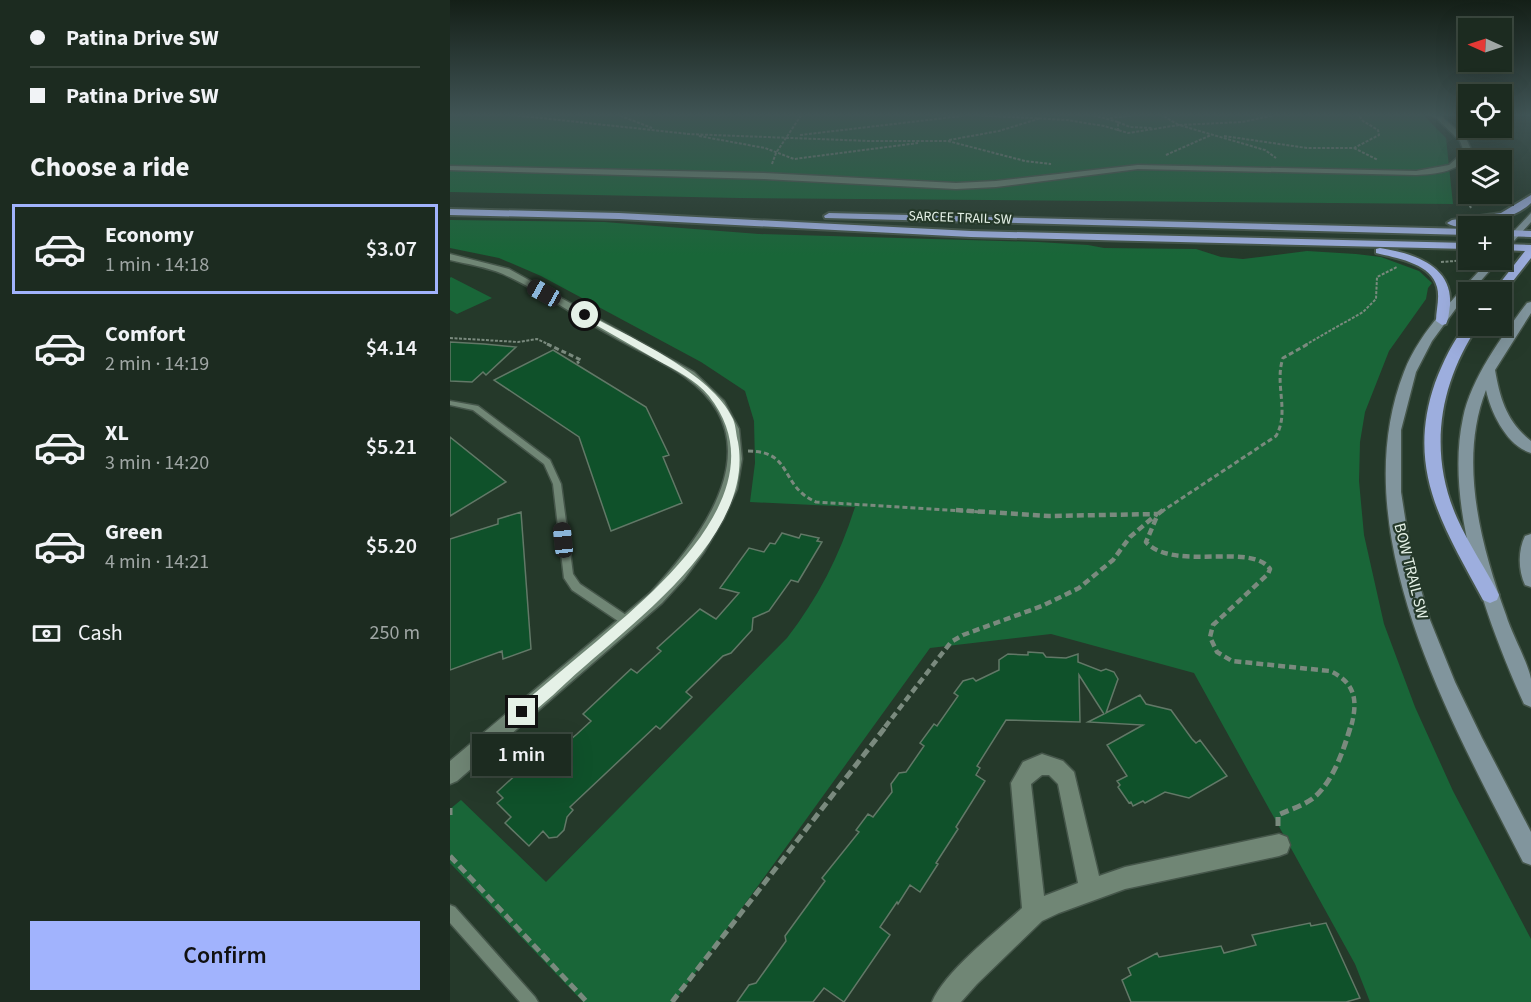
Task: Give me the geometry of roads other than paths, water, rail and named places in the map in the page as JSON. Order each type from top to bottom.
[{"type":"highway","points":[[1325,229],[1481,221],[1511,213],[1531,198]]},
{"type":"highway","name":"SARCEE TRAIL SW","points":[[450,206],[600,208],[886,218],[1458,232]]},
{"type":"highway","name":"SARCEE TRAIL SW","points":[[450,212],[578,213],[904,231],[1458,246]]},
{"type":"highway","points":[[1512,234],[1531,234]]},
{"type":"highway","points":[[1517,234],[1531,241]]},
{"type":"highway","points":[[1329,242],[1398,255],[1423,265],[1442,283],[1444,291],[1442,321]]},
{"type":"highway","points":[[1512,249],[1531,250]]},
{"type":"highway","points":[[1507,282],[1531,250]]},
{"type":"highway","points":[[1466,336],[1446,368],[1435,401],[1432,440],[1435,479],[1447,516],[1490,595]]},
{"type":"main road","points":[[1512,239],[1531,216]]},
{"type":"main road","name":"BOW TRAIL SW","points":[[1485,270],[1428,337],[1410,371],[1400,400],[1394,433],[1392,470],[1405,561],[1443,677],[1489,774],[1531,854]]},
{"type":"main road","points":[[1531,305],[1489,366],[1469,419],[1466,462],[1468,500],[1490,595],[1531,698]]},
{"type":"main road","points":[[1489,366],[1497,411],[1512,432],[1531,448]]},
{"type":"main road","points":[[1531,540],[1527,566],[1531,580]]},
{"type":"street","points":[[450,168],[747,175],[956,186],[996,184],[1138,167],[1416,173],[1444,170],[1461,161]]},
{"type":"street","points":[[450,257],[505,272],[690,375],[711,393],[724,410],[733,435],[735,453],[731,486],[717,521],[694,557],[628,622],[450,774]]},
{"type":"street","points":[[1034,913],[1021,783],[1027,770],[1034,766],[1049,764],[1062,772],[1067,779],[1091,890]]},
{"type":"street","points":[[945,1002],[968,975],[1034,913],[1054,903],[1125,878],[1279,845]]},
{"type":"lane","points":[[450,402],[475,408],[547,462],[558,484],[568,575],[576,587],[628,622]]},
{"type":"lane","points":[[450,912],[530,1002]]}]
